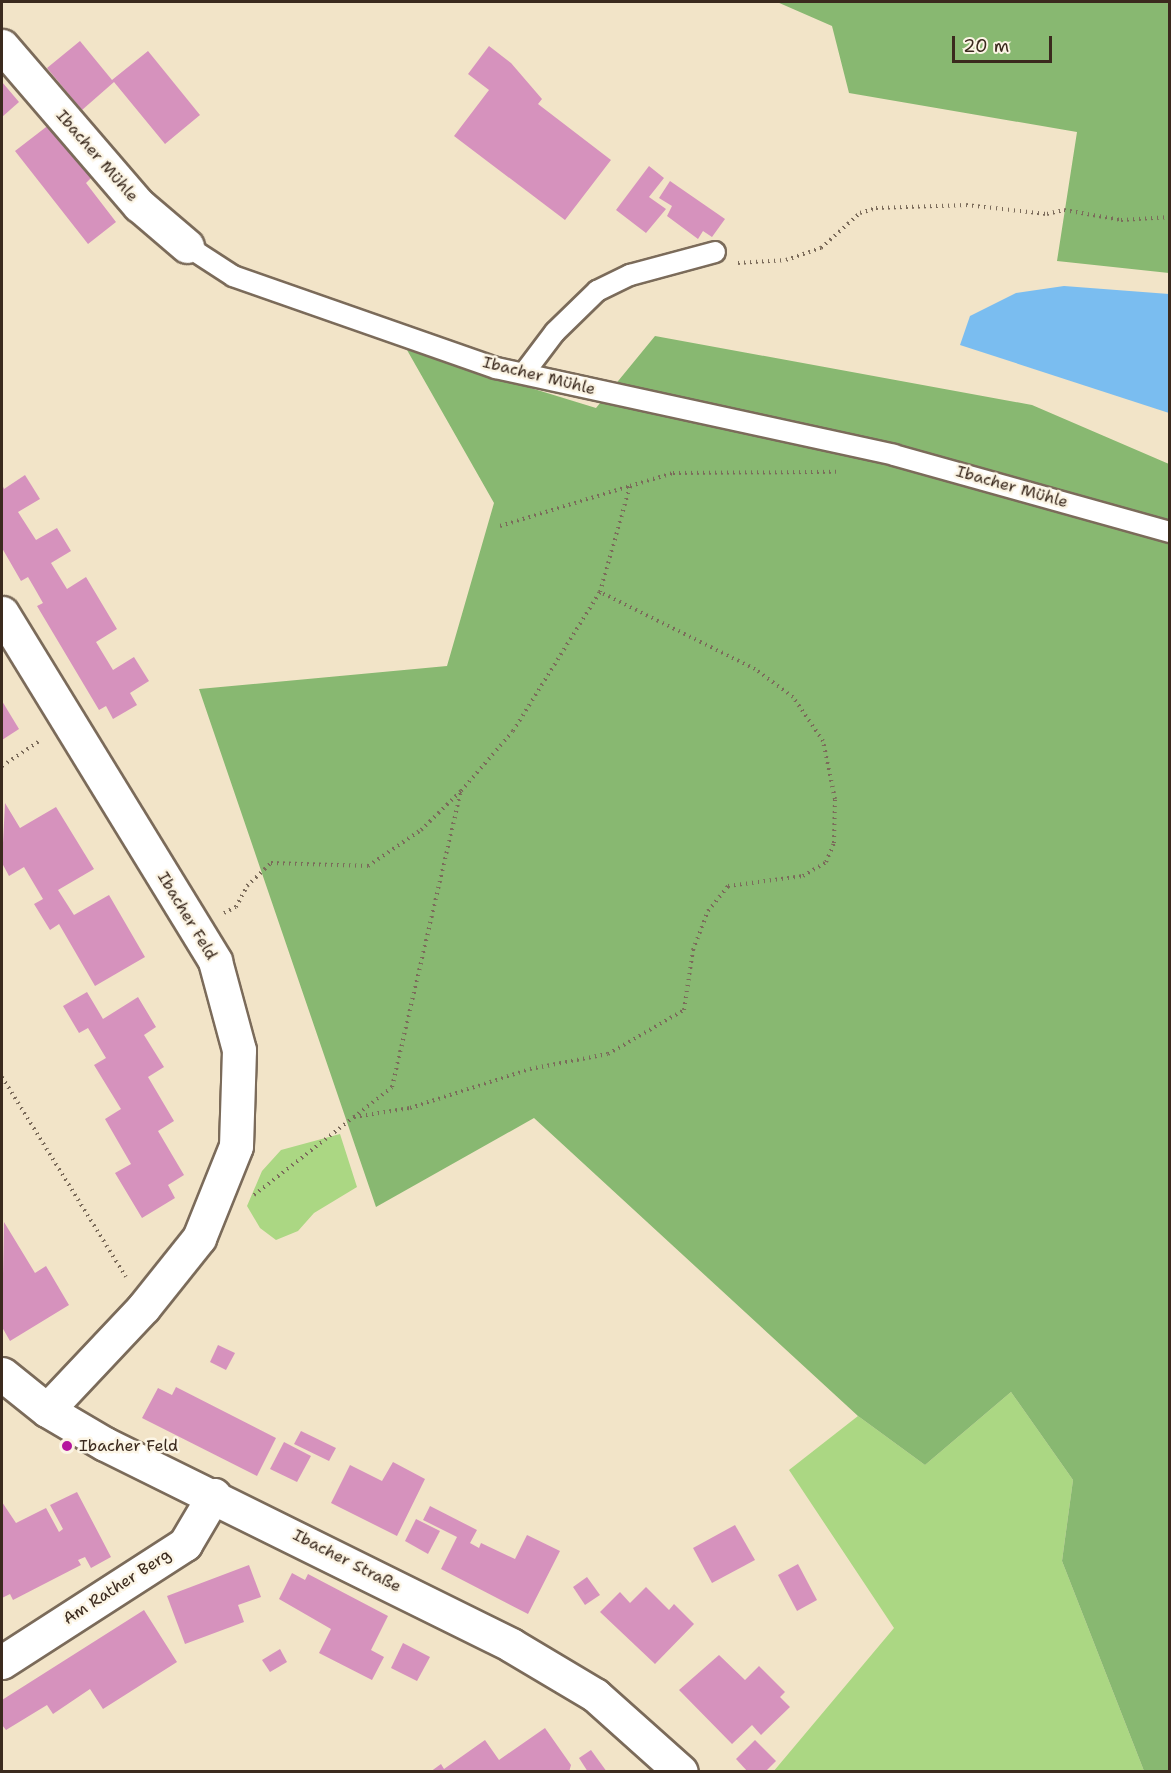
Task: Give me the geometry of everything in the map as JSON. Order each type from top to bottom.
[{"type":"street","name":"Ibacher Mühle","points":[[2,46],[140,205],[187,246]]},
{"type":"street","name":"Ibacher Feld","points":[[2,613],[195,928],[230,1000],[241,1092],[236,1146],[199,1238],[144,1307],[47,1410]]},
{"type":"street","name":"Ibacher Straße","points":[[2,1374],[47,1410],[520,1650],[595,1695],[678,1771]]},
{"type":"street","name":"Am Rather Berg","points":[[2,1662],[185,1544],[214,1496]]},
{"type":"lane","name":"Ibacher Mühle","points":[[187,246],[233,276],[524,373],[894,455],[1170,532]]},
{"type":"lane","points":[[524,373],[597,291],[630,275],[715,252]]},
{"type":"path","points":[[715,252],[729,264],[786,260],[821,248],[860,213],[926,204],[1047,214],[1064,210],[1121,220],[1170,217]]},
{"type":"path","points":[[500,526],[673,473],[846,472]]},
{"type":"path","points":[[195,928],[236,907],[247,886],[271,863],[368,866],[421,830],[461,791],[513,731],[600,592],[630,486]]},
{"type":"path","points":[[354,1117],[410,1108],[530,1070],[608,1054],[684,1010],[693,951],[708,911],[728,886],[803,876],[826,862],[834,843],[835,799],[823,741],[793,697],[755,669],[600,592]]},
{"type":"path","points":[[2,766],[68,721]]},
{"type":"path","points":[[245,1202],[392,1087],[461,791]]},
{"type":"path","points":[[2,1077],[144,1307]]},
{"type":"green space","points":[[777,2],[1169,2],[1169,273],[1057,261],[1077,132],[849,93],[832,26]]},
{"type":"green space","points":[[655,336],[1032,405],[1169,464],[1169,1771],[1144,1771],[1062,1561],[1073,1480],[1011,1392],[925,1465],[858,1416],[534,1118],[376,1207],[199,689],[447,666],[494,503],[407,350],[596,408]]},
{"type":"green space","points":[[340,1134],[357,1187],[314,1213],[298,1231],[276,1240],[260,1228],[247,1206],[262,1171],[281,1150]]},
{"type":"green space","points":[[1011,1392],[1073,1480],[1062,1561],[1144,1771],[773,1772],[894,1628],[789,1470],[858,1416],[925,1465]]},
{"type":"water","points":[[1064,286],[1169,294],[1169,413],[960,345],[970,316],[1016,293]]},
{"type":"building","points":[[80,41],[112,80],[148,51],[200,115],[165,144],[114,82],[82,110],[47,68]]},
{"type":"building","points":[[489,46],[511,63],[542,99],[538,104],[611,160],[565,220],[454,136],[489,90],[468,74]]},
{"type":"building","points":[[2,82],[19,102],[2,117]]},
{"type":"building","points":[[50,124],[92,177],[86,183],[116,222],[88,244],[15,151]]},
{"type":"building","points":[[649,166],[664,178],[649,197],[666,209],[646,233],[616,210]]},
{"type":"building","points":[[670,181],[725,219],[712,237],[703,231],[698,239],[667,216],[672,206],[659,198]]},
{"type":"building","points":[[25,475],[40,499],[18,512],[36,540],[57,528],[71,551],[51,563],[67,589],[86,577],[117,629],[96,642],[113,670],[134,657],[149,681],[130,693],[137,705],[113,719],[106,706],[99,710],[37,606],[43,603],[28,577],[21,581],[2,548],[2,484],[4,489]]},
{"type":"building","points":[[2,701],[19,729],[2,740]]},
{"type":"building","points":[[5,803],[20,828],[56,807],[94,869],[58,890],[74,915],[109,895],[145,957],[95,986],[59,924],[50,930],[34,904],[43,899],[24,867],[9,876],[2,863]]},
{"type":"building","points":[[87,992],[103,1019],[138,997],[156,1027],[144,1035],[164,1067],[148,1077],[174,1121],[158,1131],[184,1175],[168,1185],[175,1198],[142,1218],[115,1173],[131,1164],[105,1119],[121,1109],[94,1065],[106,1058],[88,1028],[79,1033],[63,1006]]},
{"type":"building","points":[[4,1222],[35,1273],[46,1266],[69,1305],[10,1341],[2,1327]]},
{"type":"building","points":[[218,1345],[235,1353],[226,1370],[210,1362]]},
{"type":"building","points":[[176,1387],[276,1438],[257,1476],[142,1418],[158,1388],[172,1395]]},
{"type":"building","points":[[301,1431],[336,1448],[329,1461],[294,1444]]},
{"type":"building","points":[[284,1442],[311,1456],[297,1482],[270,1469]]},
{"type":"building","points":[[393,1462],[425,1479],[397,1536],[331,1503],[350,1465],[382,1481]]},
{"type":"building","points":[[77,1492],[111,1557],[91,1568],[85,1557],[78,1560],[81,1565],[13,1600],[10,1594],[2,1598],[2,1502],[16,1523],[46,1508],[59,1532],[63,1529],[50,1505]]},
{"type":"building","points":[[430,1506],[477,1530],[470,1543],[479,1548],[481,1543],[515,1559],[527,1535],[560,1551],[528,1614],[441,1569],[457,1537],[423,1520]]},
{"type":"building","points":[[416,1519],[440,1531],[428,1554],[405,1541]]},
{"type":"building","points":[[735,1525],[755,1560],[712,1583],[693,1548]]},
{"type":"building","points":[[798,1564],[817,1600],[797,1611],[778,1575]]},
{"type":"building","points":[[249,1565],[261,1597],[238,1605],[244,1622],[185,1644],[167,1596]]},
{"type":"building","points":[[292,1573],[305,1580],[308,1574],[388,1616],[371,1650],[384,1657],[372,1680],[319,1653],[331,1629],[279,1599]]},
{"type":"building","points":[[587,1577],[600,1595],[585,1605],[573,1587]]},
{"type":"building","points":[[646,1587],[669,1610],[674,1604],[694,1624],[655,1664],[600,1612],[620,1592],[630,1603]]},
{"type":"building","points":[[144,1610],[177,1662],[103,1709],[90,1689],[53,1714],[47,1705],[6,1730],[2,1725],[2,1700]]},
{"type":"building","points":[[403,1643],[430,1657],[417,1681],[391,1668]]},
{"type":"building","points":[[280,1649],[287,1662],[270,1672],[262,1660]]},
{"type":"building","points":[[719,1655],[745,1680],[759,1666],[785,1692],[780,1697],[790,1707],[761,1735],[752,1725],[732,1744],[679,1690]]},
{"type":"building","points":[[545,1728],[571,1765],[569,1772],[430,1772],[441,1764],[444,1769],[485,1740],[499,1760]]},
{"type":"building","points":[[755,1740],[776,1761],[765,1772],[748,1772],[736,1759]]},
{"type":"building","points":[[591,1750],[607,1772],[588,1772],[579,1758]]},
{"type":"place","name":"Ibacher Feld","points":[[67,1446]]}]
